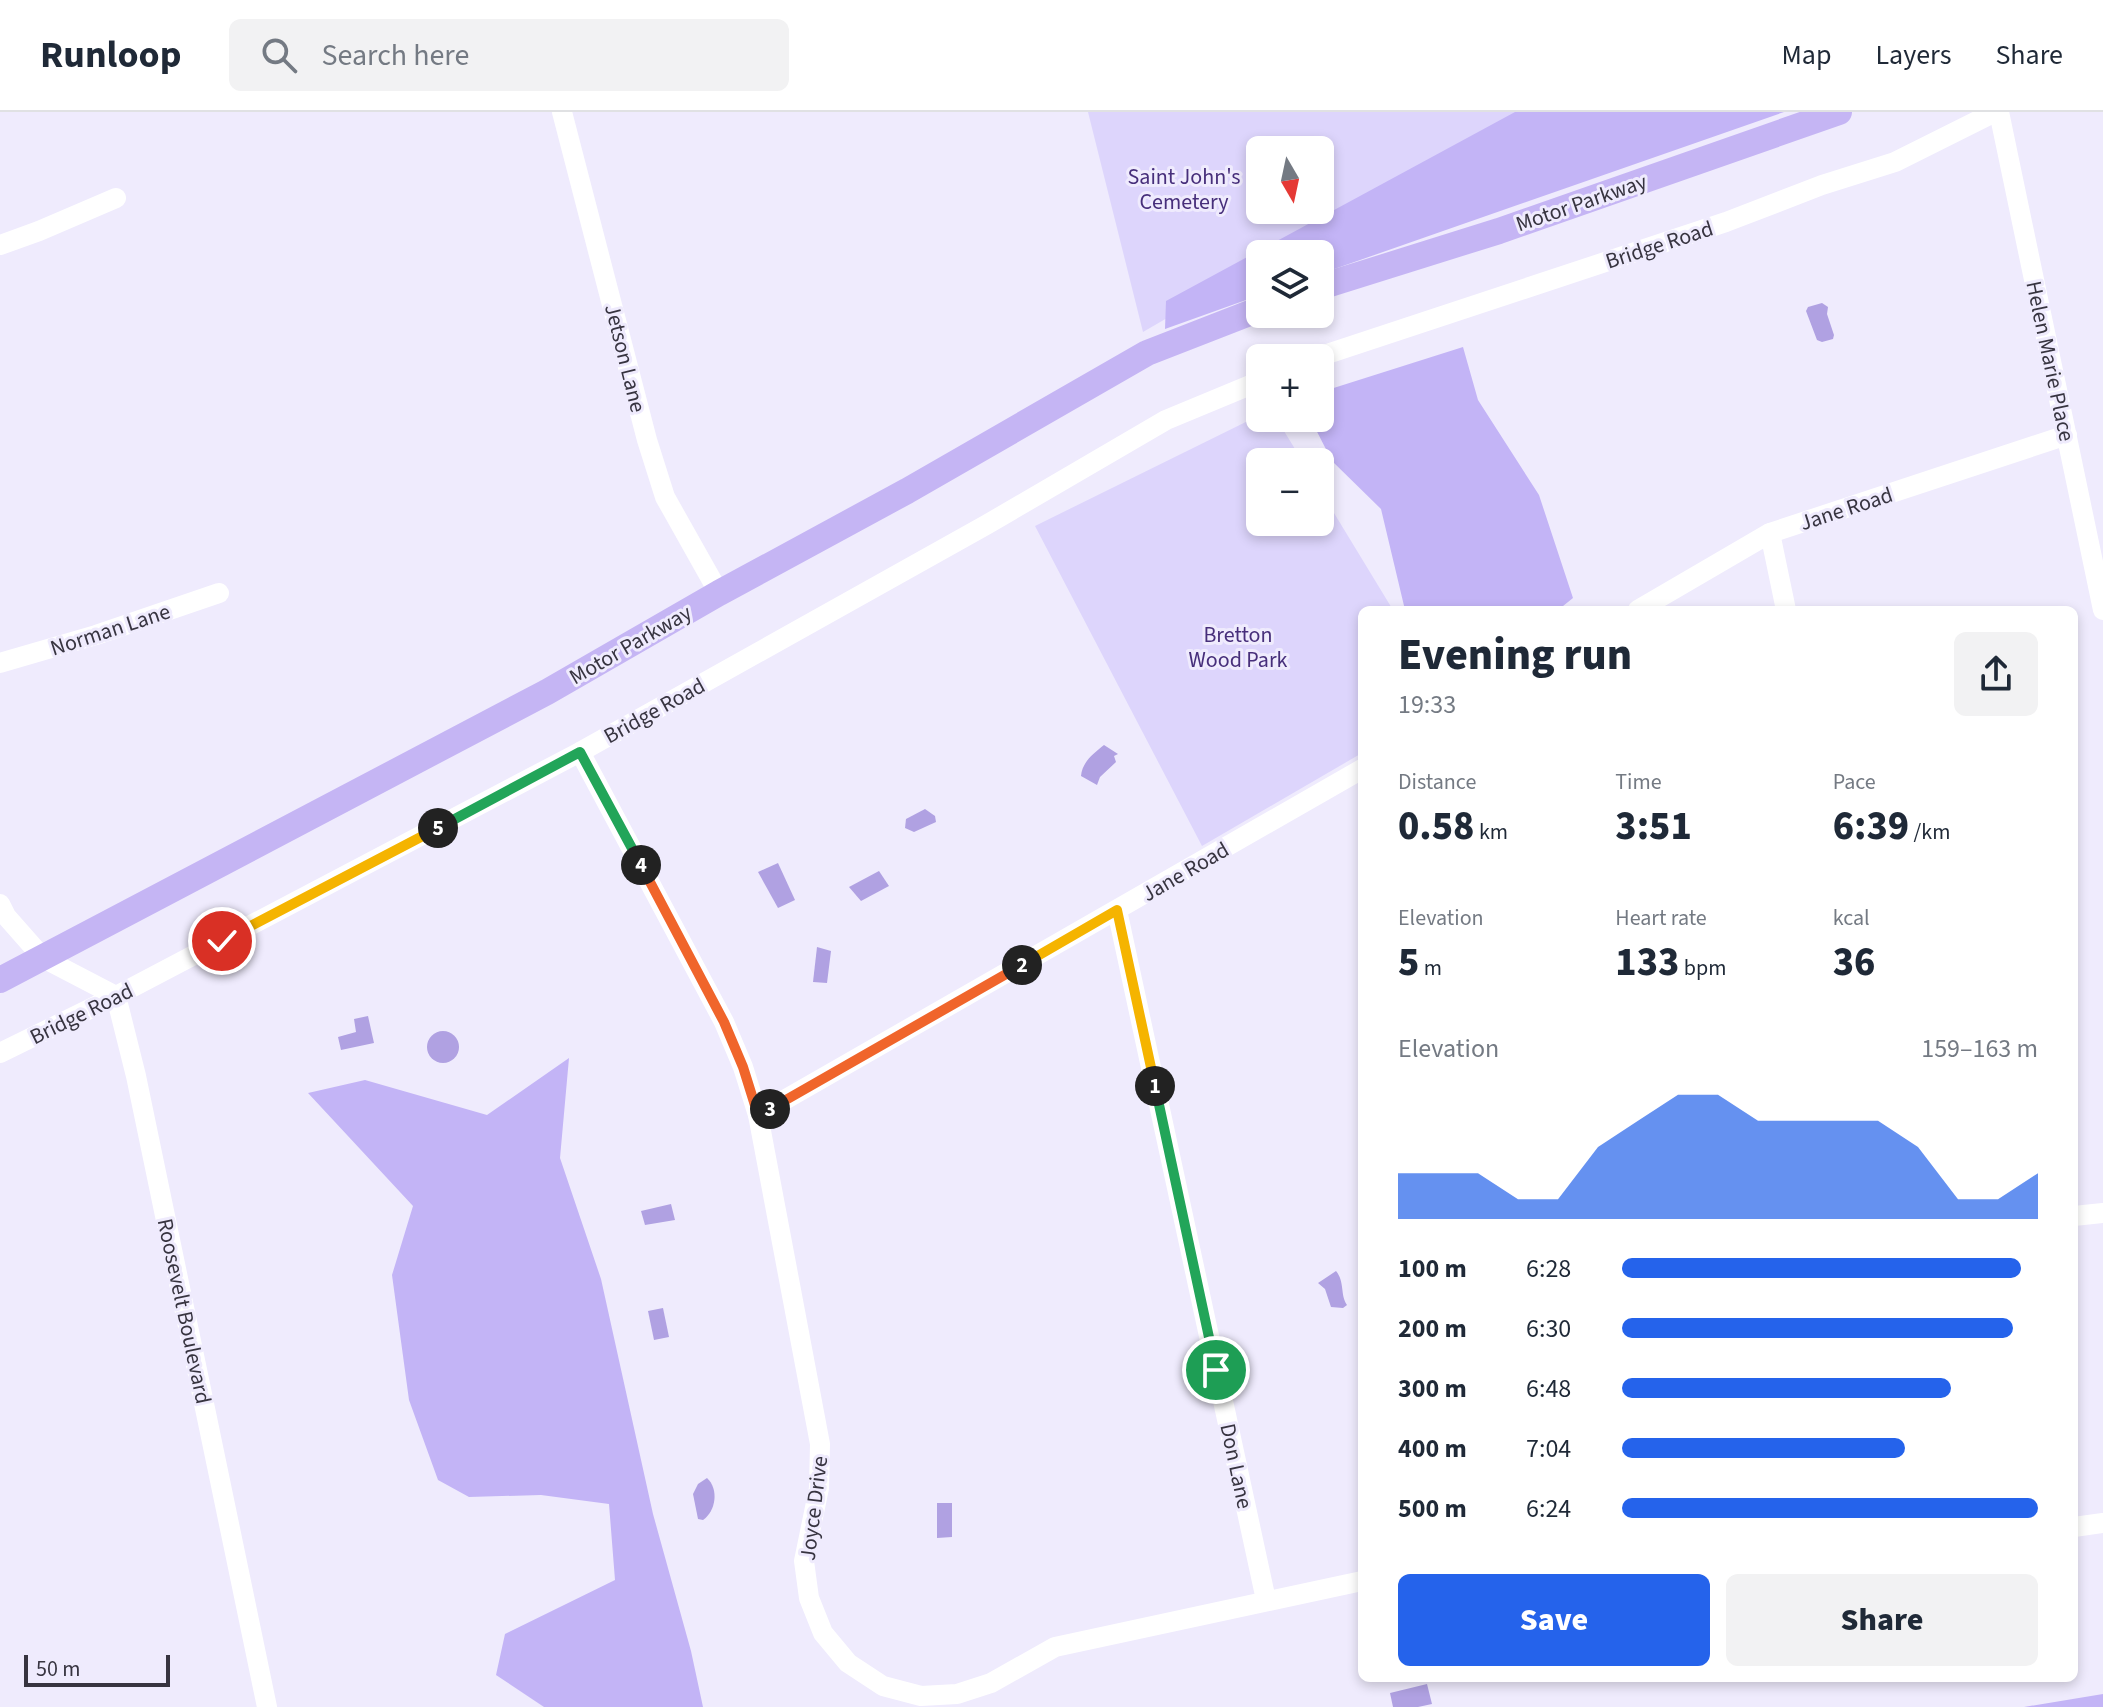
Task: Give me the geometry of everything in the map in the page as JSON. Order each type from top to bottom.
[{"type":"main road","name":"Motor Parkway","points":[[1334,283],[1499,231],[1839,112]]},
{"type":"main road","name":"Motor Parkway","points":[[0,980],[547,692],[1147,353],[1246,314]]},
{"type":"street","name":"Jetson Lane","points":[[562,112],[647,440],[665,497],[719,593]]},
{"type":"street","name":"Bridge Road","points":[[1334,352],[1726,222],[1822,185],[1895,162],[1997,112]]},
{"type":"street","name":"Helen Marie Place","points":[[1997,112],[2103,610]]},
{"type":"street","points":[[0,245],[116,198]]},
{"type":"street","name":"Bridge Road","points":[[0,1053],[116,996],[580,752],[986,525],[1166,420],[1246,387]]},
{"type":"street","name":"Jane Road","points":[[1645,606],[1770,533],[2067,435]]},
{"type":"street","points":[[1770,533],[1785,606]]},
{"type":"street","name":"Norman Lane","points":[[0,663],[96,635],[219,593]]},
{"type":"street","name":"Joyce Drive","points":[[580,752],[724,1022],[758,1115],[820,1444],[819,1488],[804,1561],[809,1598],[823,1633],[848,1663],[883,1686],[921,1696],[957,1694],[991,1683],[1055,1647],[1358,1582]]},
{"type":"street","name":"Jane Road","points":[[758,1115],[1358,771]]},
{"type":"street","points":[[0,904],[6,916],[43,958],[116,996]]},
{"type":"street","name":"Don Lane","points":[[1117,910],[1266,1600]]},
{"type":"street","name":"Roosevelt Boulevard","points":[[116,996],[136,1076],[267,1707]]},
{"type":"street","points":[[2078,1216],[2103,1213]]},
{"type":"street","points":[[2078,1526],[2103,1523]]},
{"type":"green space","name":"Saint John's Cemetery","points":[[1088,112],[1524,112],[1334,214],[1334,136],[1246,136],[1246,224],[1316,224],[1286,240],[1246,240],[1246,272],[1143,332]]},
{"type":"green space","name":"Bretton Wood Park","points":[[1246,422],[1246,432],[1285,432],[1294,448],[1246,448],[1246,536],[1334,536],[1334,513],[1391,606],[1358,606],[1358,755],[1202,846],[1035,526]]},
{"type":"shaded area","points":[[1515,112],[1784,112],[1334,269],[1334,240],[1279,240],[1308,224],[1334,224],[1334,210]]},
{"type":"shaded area","points":[[1246,258],[1246,300],[1165,329],[1166,301]]},
{"type":"shaded area","points":[[1822,303],[1828,307],[1827,314],[1834,335],[1833,339],[1822,342],[1817,340],[1806,311],[1808,307]]},
{"type":"shaded area","points":[[1463,347],[1478,400],[1539,495],[1573,598],[1563,606],[1404,606],[1381,509],[1334,463],[1334,448],[1325,448],[1317,432],[1334,432],[1334,388]]},
{"type":"shaded area","points":[[1104,745],[1118,754],[1114,756],[1116,762],[1100,777],[1097,785],[1081,776],[1089,758]]},
{"type":"shaded area","points":[[925,809],[935,816],[936,822],[914,832],[905,828],[906,819]]},
{"type":"shaded area","points":[[778,863],[795,900],[778,908],[758,872]]},
{"type":"shaded area","points":[[879,871],[889,886],[861,901],[849,887]]},
{"type":"shaded area","points":[[817,947],[831,951],[827,983],[813,982]]},
{"type":"shaded area","points":[[368,1016],[374,1043],[341,1050],[338,1037],[356,1032],[354,1019]]},
{"type":"shaded area","points":[[443,1031],[454,1036],[459,1047],[454,1058],[443,1063],[432,1058],[427,1047],[432,1036]]},
{"type":"shaded area","points":[[569,1058],[560,1158],[601,1279],[653,1514],[691,1651],[703,1707],[544,1707],[496,1675],[505,1634],[615,1580],[609,1504],[541,1495],[469,1497],[438,1480],[409,1400],[392,1275],[413,1206],[308,1093],[365,1080],[487,1115]]},
{"type":"shaded area","points":[[671,1204],[675,1220],[645,1225],[641,1211]]},
{"type":"shaded area","points":[[1336,1271],[1347,1305],[1343,1308],[1331,1307],[1325,1289],[1318,1283]]},
{"type":"shaded area","points":[[663,1308],[669,1337],[654,1340],[648,1311]]},
{"type":"shaded area","points":[[707,1478],[713,1488],[714,1500],[711,1511],[703,1520],[698,1519],[693,1494],[698,1484]]},
{"type":"shaded area","points":[[937,1503],[952,1503],[952,1537],[937,1538]]},
{"type":"shaded area","points":[[1427,1684],[1432,1704],[1393,1707],[1390,1693]]},
{"type":"shaded area","points":[[2103,1694],[2103,1707],[2024,1707]]},
{"type":"route","points":[[222,941],[580,752],[724,1022],[758,1115],[1117,910],[1216,1370]]}]
